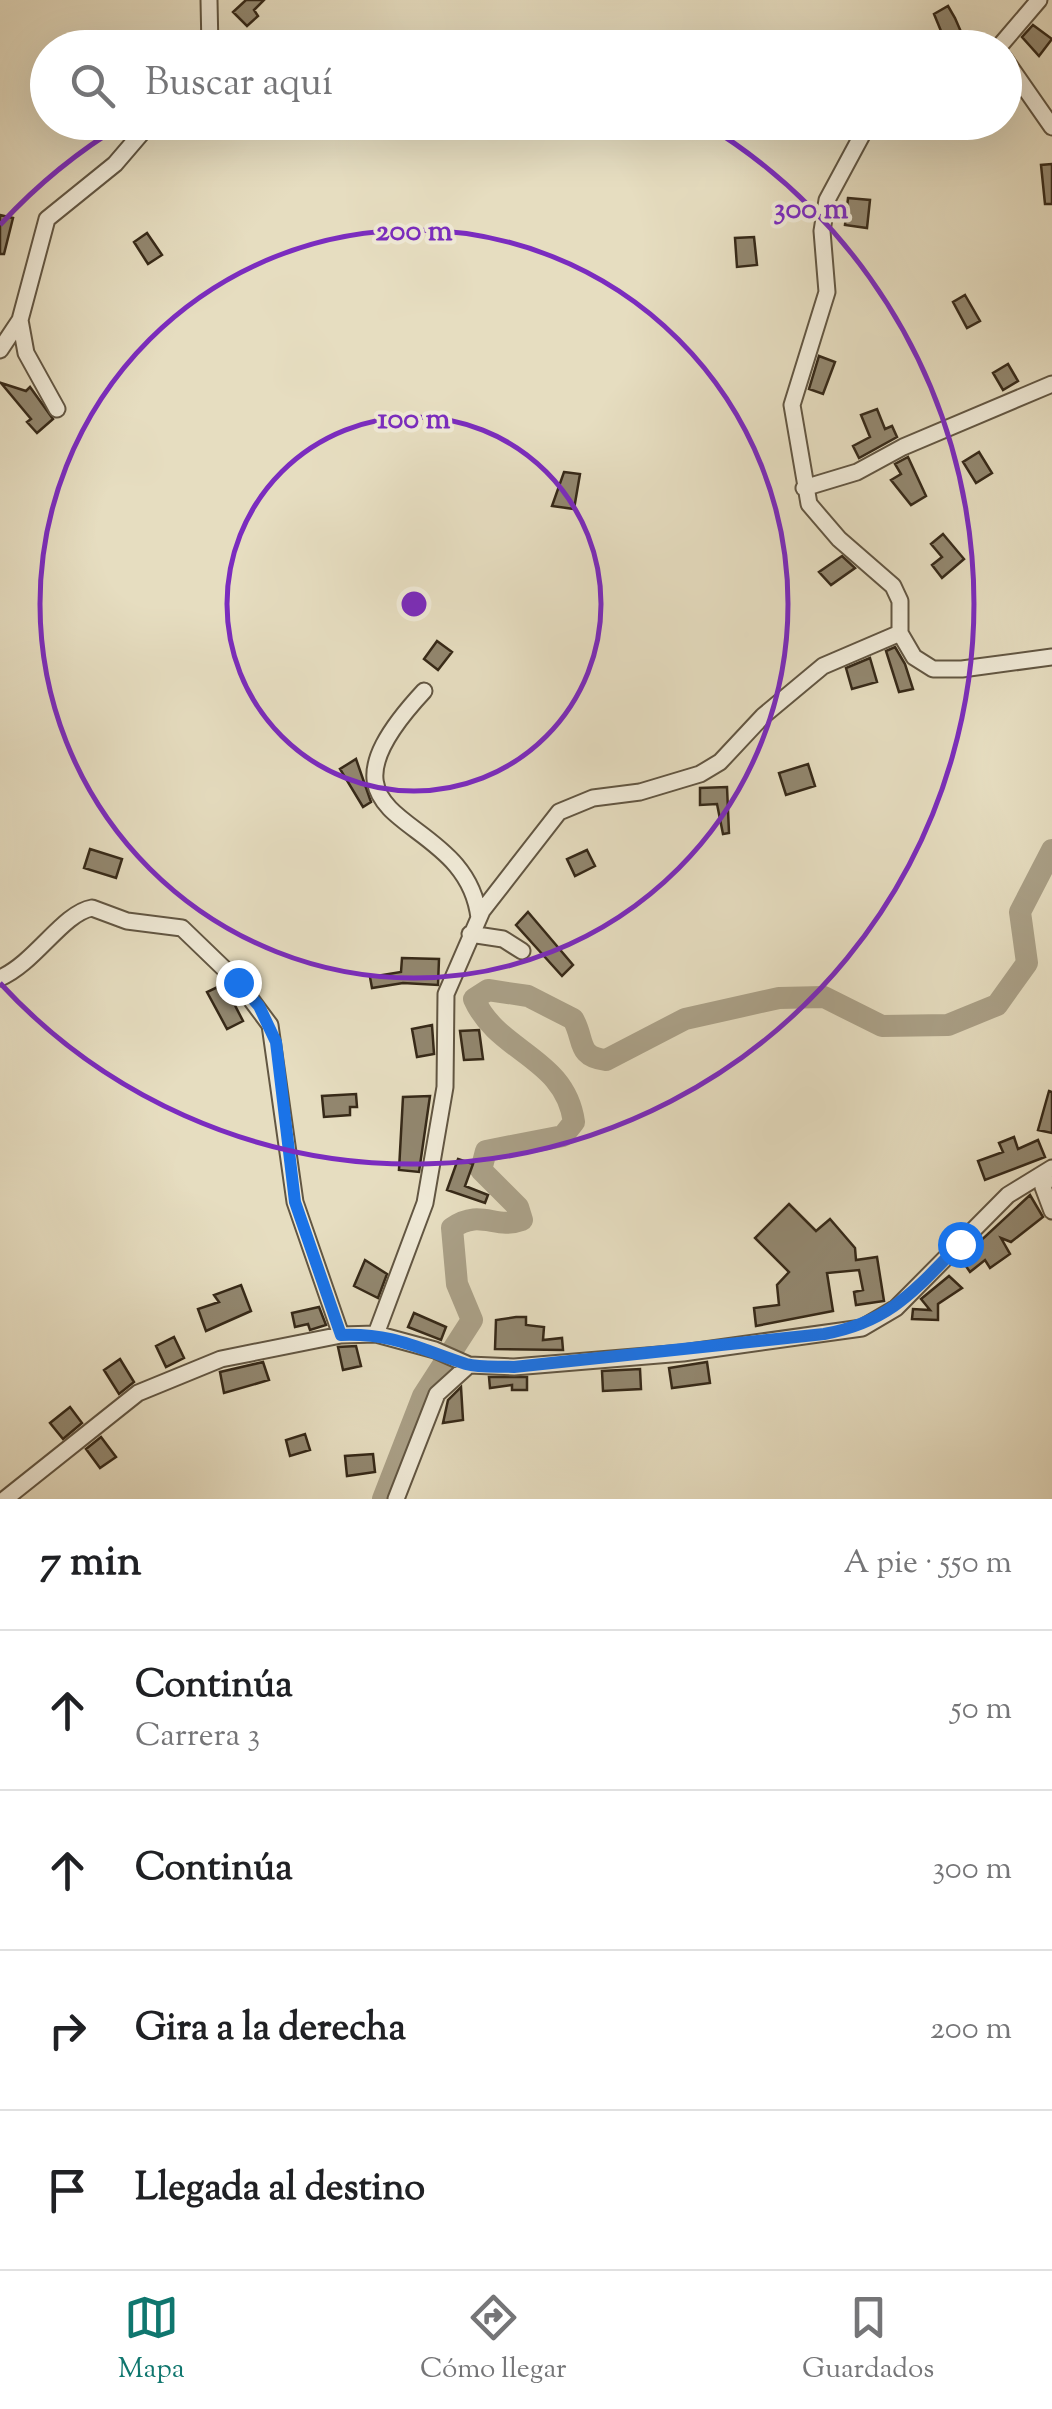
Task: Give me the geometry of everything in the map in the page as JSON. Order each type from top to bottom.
[{"type":"street","points":[[208,0],[209,30]]},
{"type":"street","points":[[1013,30],[1039,0]]},
{"type":"street","points":[[1022,84],[1052,126]]},
{"type":"street","points":[[0,350],[20,320],[47,219],[115,164],[136,140]]},
{"type":"street","points":[[858,140],[836,176],[822,231],[827,292],[792,405],[804,488],[817,517],[893,586],[900,601],[900,633],[914,657],[933,669],[1052,657]]},
{"type":"street","points":[[20,320],[26,353],[56,410]]},
{"type":"street","points":[[804,488],[856,472],[902,447],[1052,384]]},
{"type":"street","points":[[376,1334],[425,1204],[445,1087],[446,994],[478,918],[559,812],[574,804],[656,788],[700,774],[720,762],[763,716],[822,666],[900,633]]},
{"type":"street","points":[[424,690],[396,720],[376,754],[376,789],[388,807],[468,876],[478,918]]},
{"type":"street","points":[[0,978],[38,954],[72,916],[92,908],[126,920],[182,928],[238,982],[259,1006],[276,1042],[295,1202],[341,1335]]},
{"type":"street","points":[[470,934],[503,940],[522,951]]},
{"type":"street","points":[[5,1499],[102,1419],[165,1378],[221,1359],[341,1335],[376,1334],[435,1350],[462,1362],[514,1367],[664,1354],[862,1328],[896,1308],[1008,1195],[1052,1170]]},
{"type":"street","points":[[1052,1170],[1043,1186],[1052,1211]]},
{"type":"street","points":[[396,1499],[438,1394],[462,1362]]},
{"type":"building","points":[[246,0],[264,0],[254,10],[258,16],[247,26],[233,12]]},
{"type":"building","points":[[948,6],[960,30],[941,30],[934,14]]},
{"type":"building","points":[[1033,25],[1052,39],[1039,56],[1022,37]]},
{"type":"building","points":[[1052,164],[1052,204],[1045,204],[1041,165]]},
{"type":"building","points":[[848,198],[870,200],[867,228],[845,225]]},
{"type":"building","points":[[0,215],[13,218],[4,254],[0,254]]},
{"type":"building","points":[[147,233],[162,255],[148,264],[134,242]]},
{"type":"building","points":[[754,237],[757,265],[737,267],[735,238]]},
{"type":"building","points":[[965,295],[980,321],[967,328],[953,302]]},
{"type":"building","points":[[819,356],[835,362],[823,394],[809,389]]},
{"type":"building","points":[[1008,364],[1018,381],[1003,390],[993,373]]},
{"type":"building","points":[[1,383],[26,391],[30,387],[53,419],[37,433],[27,422],[31,419]]},
{"type":"building","points":[[877,409],[885,429],[892,426],[897,437],[859,458],[853,446],[870,437],[861,415]]},
{"type":"building","points":[[979,452],[992,473],[976,483],[963,462]]},
{"type":"building","points":[[908,457],[926,496],[911,505],[891,480],[901,474],[895,464]]},
{"type":"building","points":[[564,472],[580,474],[574,509],[552,506]]},
{"type":"building","points":[[943,534],[964,559],[942,578],[932,565],[942,557],[931,544]]},
{"type":"building","points":[[842,556],[855,568],[831,585],[819,572]]},
{"type":"building","points":[[437,641],[452,652],[438,670],[424,659]]},
{"type":"building","points":[[895,647],[913,689],[899,692],[886,651]]},
{"type":"building","points":[[870,658],[877,682],[852,689],[846,668]]},
{"type":"building","points":[[356,759],[371,802],[363,807],[340,769]]},
{"type":"building","points":[[808,764],[815,786],[786,795],[779,773]]},
{"type":"building","points":[[727,787],[729,833],[723,834],[717,804],[700,805],[700,788]]},
{"type":"building","points":[[90,849],[122,859],[116,878],[84,868]]},
{"type":"building","points":[[587,850],[595,866],[575,876],[567,859]]},
{"type":"building","points":[[528,912],[573,965],[562,976],[516,925]]},
{"type":"building","points":[[402,958],[439,959],[438,985],[403,983],[372,988],[370,977],[401,972]]},
{"type":"building","points":[[224,984],[243,1021],[227,1029],[207,992]]},
{"type":"building","points":[[432,1025],[434,1054],[417,1057],[412,1029]]},
{"type":"building","points":[[479,1030],[483,1059],[464,1060],[460,1031]]},
{"type":"building","points":[[1049,1091],[1052,1092],[1052,1133],[1038,1130]]},
{"type":"building","points":[[356,1094],[357,1107],[350,1107],[350,1115],[324,1117],[322,1096]]},
{"type":"building","points":[[430,1096],[419,1172],[399,1170],[403,1097]]},
{"type":"building","points":[[1014,1137],[1018,1149],[1038,1140],[1045,1157],[985,1180],[978,1161],[1003,1152],[999,1143]]},
{"type":"building","points":[[458,1159],[473,1164],[465,1186],[488,1195],[485,1203],[447,1190]]},
{"type":"building","points":[[1030,1195],[1043,1217],[1011,1242],[1001,1238],[1010,1254],[990,1268],[985,1260],[970,1272],[961,1259]]},
{"type":"building","points":[[789,1204],[816,1231],[830,1219],[855,1248],[856,1260],[877,1257],[884,1301],[856,1305],[854,1292],[863,1290],[859,1270],[827,1273],[833,1311],[756,1326],[754,1308],[779,1305],[777,1285],[789,1272],[755,1238]]},
{"type":"building","points":[[365,1260],[387,1274],[378,1298],[354,1286]]},
{"type":"building","points":[[949,1276],[962,1288],[938,1304],[938,1320],[912,1319],[913,1309],[930,1310],[921,1299]]},
{"type":"building","points":[[241,1285],[251,1311],[206,1331],[198,1309],[219,1302],[214,1295]]},
{"type":"building","points":[[319,1307],[326,1325],[310,1330],[308,1324],[295,1327],[292,1313]]},
{"type":"building","points":[[414,1313],[446,1327],[441,1340],[408,1327]]},
{"type":"building","points":[[526,1317],[526,1325],[544,1327],[543,1340],[562,1338],[563,1350],[495,1349],[496,1320]]},
{"type":"building","points":[[174,1337],[184,1358],[166,1367],[156,1346]]},
{"type":"building","points":[[356,1346],[361,1366],[343,1370],[338,1347]]},
{"type":"building","points":[[120,1359],[134,1382],[119,1394],[104,1370]]},
{"type":"building","points":[[263,1362],[269,1380],[224,1393],[220,1372]]},
{"type":"building","points":[[707,1362],[710,1383],[672,1388],[669,1368]]},
{"type":"building","points":[[640,1369],[641,1389],[603,1391],[602,1371]]},
{"type":"building","points":[[489,1377],[527,1377],[527,1390],[512,1390],[512,1385],[490,1388]]},
{"type":"building","points":[[461,1387],[463,1420],[443,1423],[448,1400]]},
{"type":"building","points":[[70,1407],[82,1423],[63,1439],[50,1423]]},
{"type":"building","points":[[305,1434],[310,1450],[290,1456],[286,1440]]},
{"type":"building","points":[[101,1437],[116,1457],[100,1468],[86,1449]]},
{"type":"building","points":[[373,1454],[375,1472],[347,1476],[345,1456]]},
{"type":"waterway","points":[[383,1499],[423,1396],[472,1320],[457,1284],[452,1228],[471,1220],[522,1220],[518,1207],[481,1170],[486,1151],[563,1136],[574,1122],[558,1083],[498,1032],[474,999],[488,990],[528,996],[573,1019],[586,1051],[606,1060],[685,1019],[779,998],[824,997],[882,1026],[948,1025],[997,1005],[1027,963],[1020,912],[1052,850]]},
{"type":"route","points":[[238,982],[259,1006],[276,1042],[277,1080],[295,1202],[341,1335],[376,1334],[435,1350],[469,1365],[514,1367],[824,1334],[862,1328],[896,1308],[960,1244]]}]
